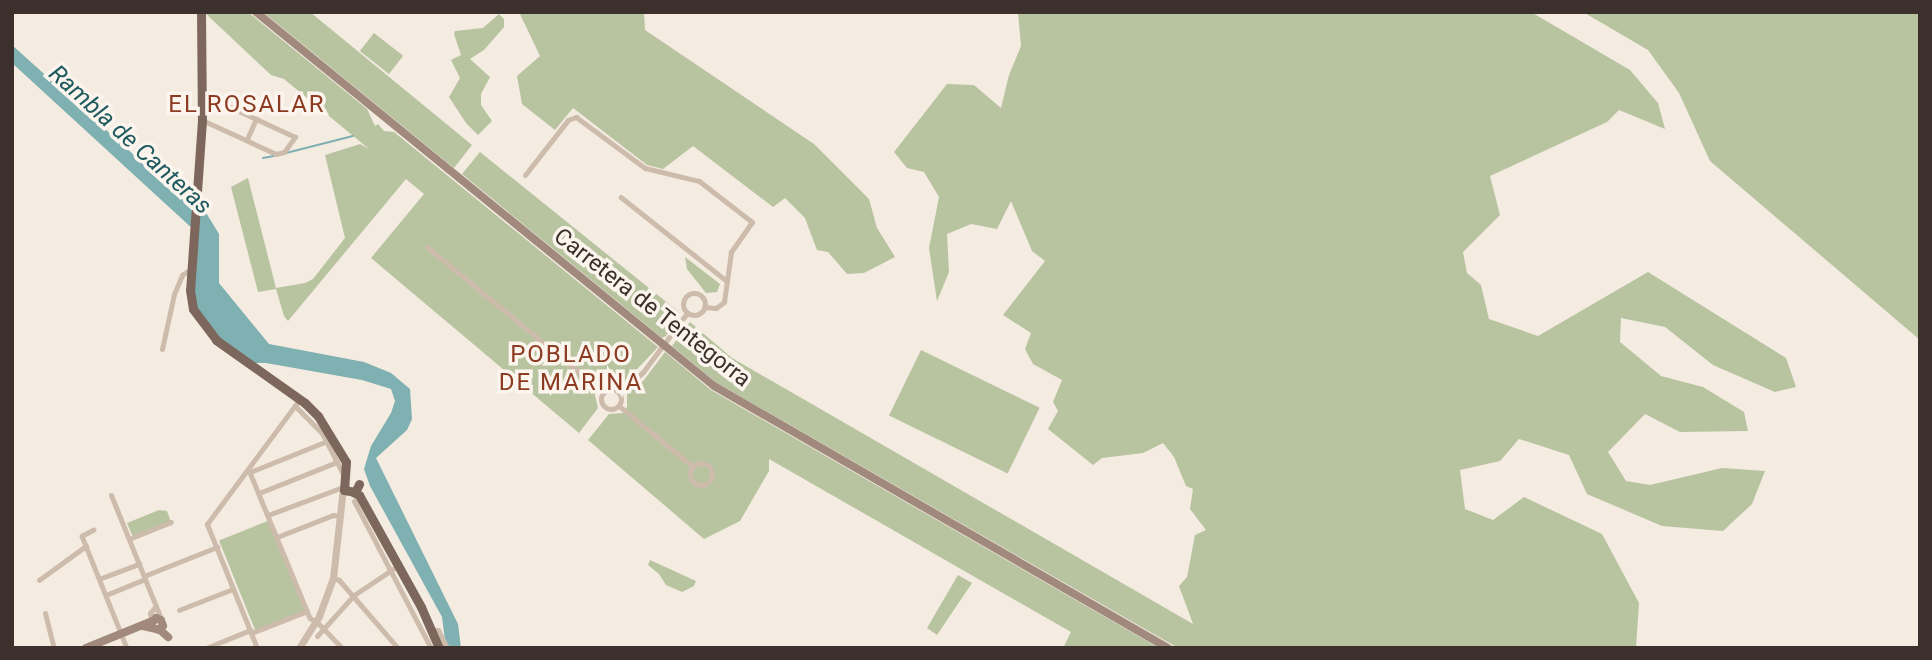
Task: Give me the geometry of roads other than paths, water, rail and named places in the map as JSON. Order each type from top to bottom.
[{"type":"main road","name":"Carretera de Tentegorra","points":[[256,12],[723,392],[1168,648]]},
{"type":"main road","points":[[201,14],[202,120],[191,302],[201,323],[223,345],[323,421],[346,462],[351,487]]},
{"type":"main road","points":[[300,403],[326,420],[340,439],[351,487],[381,536],[394,568],[432,630],[439,648]]},
{"type":"main road","points":[[86,648],[151,625],[168,637],[173,648]]},
{"type":"street","points":[[202,100],[211,98],[295,138],[284,152],[276,153],[202,120]]},
{"type":"street","points":[[525,175],[568,120],[576,117],[645,168],[694,177],[752,222],[731,252],[722,304],[712,309],[704,307]]},
{"type":"street","points":[[247,139],[256,119]]},
{"type":"street","points":[[621,197],[727,281]]},
{"type":"street","points":[[427,247],[604,393]]},
{"type":"street","points":[[162,349],[174,294],[182,275],[191,269]]},
{"type":"street","points":[[688,314],[683,301],[691,293],[702,296],[704,307]]},
{"type":"street","points":[[688,314],[698,314],[704,307]]},
{"type":"street","points":[[619,406],[619,393],[639,376],[688,314]]},
{"type":"street","points":[[619,393],[611,389],[604,393],[601,399],[606,407],[614,409],[619,406]]},
{"type":"street","points":[[257,648],[207,524],[300,403],[327,441],[394,568],[431,648]]},
{"type":"street","points":[[619,406],[692,466]]},
{"type":"street","points":[[249,470],[327,441]]},
{"type":"street","points":[[259,494],[337,462]]},
{"type":"street","points":[[700,462],[708,465],[712,475],[709,481],[702,485],[692,481],[692,466],[700,462]]},
{"type":"street","points":[[249,470],[307,611],[342,648]]},
{"type":"street","points":[[299,648],[316,621],[333,578],[342,505],[351,487]]},
{"type":"street","points":[[268,515],[351,487]]},
{"type":"street","points":[[111,495],[153,607],[151,625]]},
{"type":"street","points":[[277,537],[332,515],[341,516]]},
{"type":"street","points":[[129,539],[172,522]]},
{"type":"street","points":[[94,530],[82,536],[127,648]]},
{"type":"street","points":[[38,580],[86,546]]},
{"type":"street","points":[[106,595],[217,547]]},
{"type":"street","points":[[99,579],[139,564]]},
{"type":"street","points":[[317,636],[353,596],[394,568]]},
{"type":"street","points":[[333,578],[339,580],[398,648]]},
{"type":"street","points":[[179,610],[233,589]]},
{"type":"street","points":[[151,625],[153,607]]},
{"type":"street","points":[[211,647],[307,611]]},
{"type":"street","points":[[44,613],[54,648]]},
{"type":"street","points":[[432,630],[438,630],[447,648]]},
{"type":"water","points":[[12,45],[164,185],[185,201],[200,203],[219,234],[219,283],[269,344],[364,362],[391,373],[410,389],[412,419],[407,430],[376,458],[458,624],[461,648],[446,648],[442,617],[370,486],[364,469],[371,446],[391,413],[395,401],[391,389],[362,380],[266,363],[248,363],[225,347],[193,309],[194,230],[12,63]]},
{"type":"waterway","points":[[286,153],[353,136]]},
{"type":"waterway","points":[[263,158],[274,156]]},
{"type":"district","name":"EL ROSALAR","points":[[247,105]]},
{"type":"district","name":"POBLADO DE MARINA","points":[[571,369]]},
{"type":"water label","name":"Rambla de Canteras","points":[[130,140]]}]
